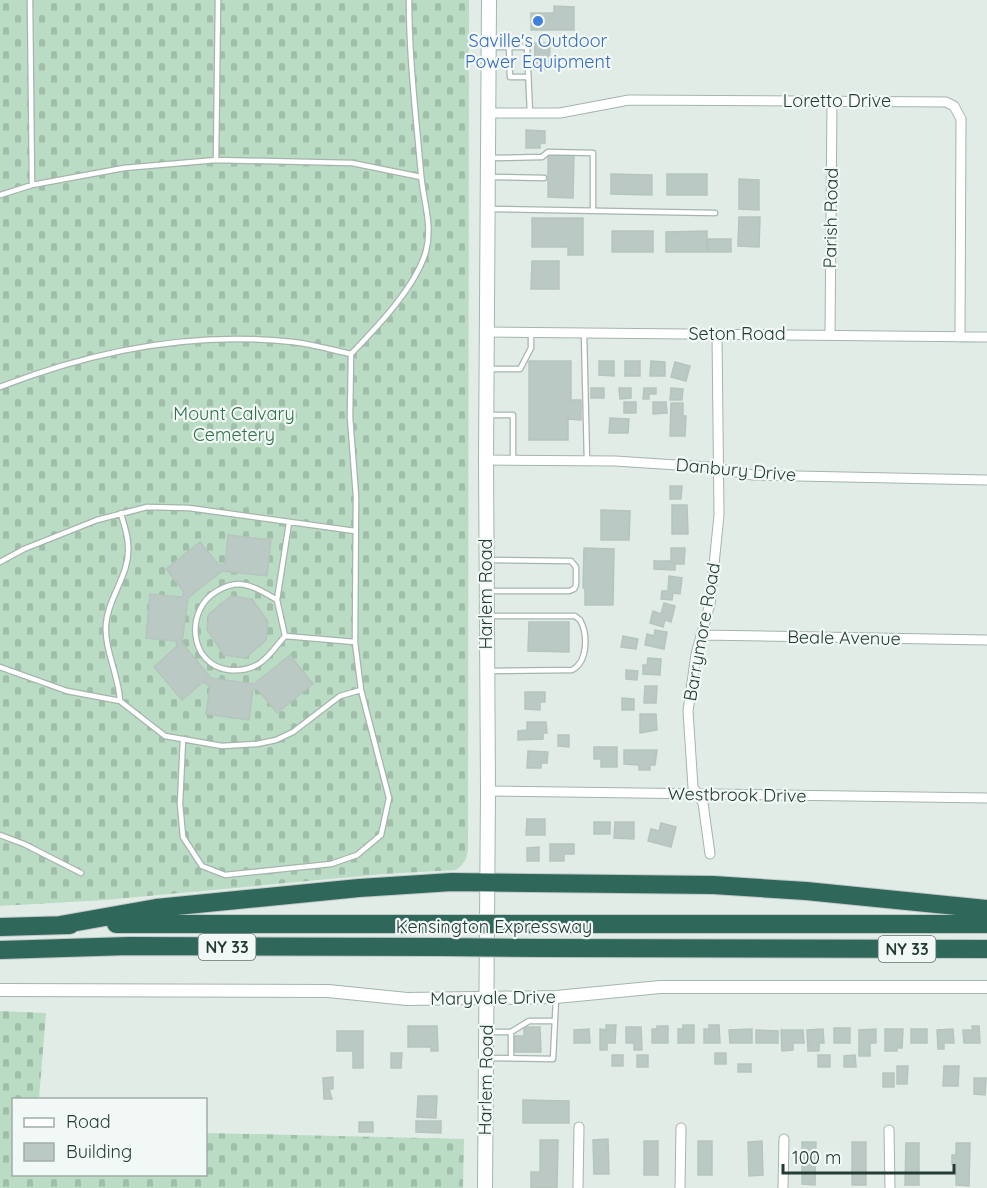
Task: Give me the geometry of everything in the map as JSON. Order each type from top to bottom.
[{"type":"highway","points":[[60,925],[156,909],[252,898],[452,882],[713,885],[806,891],[987,909]]},
{"type":"highway","name":"Kensington Expressway","points":[[0,927],[60,925],[987,924]]},
{"type":"highway","name":"Kensington Expressway","points":[[0,950],[129,946],[987,949]]},
{"type":"main road","name":"Harlem Road","points":[[484,1188],[488,791],[486,369],[489,0]]},
{"type":"street","name":"Loretto Drive","points":[[489,113],[560,113],[629,100],[941,101],[954,106],[961,119],[960,337]]},
{"type":"street","name":"Parish Road","points":[[830,335],[832,101]]},
{"type":"street","name":"Seton Road","points":[[487,332],[987,337]]},
{"type":"street","name":"Barrymore Road","points":[[710,854],[704,803],[693,787],[688,711],[691,682],[710,604],[719,515],[717,334]]},
{"type":"street","name":"Danbury Drive","points":[[486,460],[615,461],[719,469],[753,475],[987,480]]},
{"type":"street","name":"Beale Avenue","points":[[701,635],[987,640]]},
{"type":"street","name":"Westbrook Drive","points":[[488,791],[987,798]]},
{"type":"street","name":"Maryvale Drive","points":[[0,990],[346,991],[407,999],[556,997],[660,987],[987,987]]},
{"type":"street","points":[[578,1188],[579,1127]]},
{"type":"street","points":[[680,1188],[681,1128]]},
{"type":"street","points":[[890,1130],[890,1188]]},
{"type":"street","points":[[783,1188],[784,1139]]},
{"type":"lane","points":[[30,0],[32,185]]},
{"type":"lane","points":[[216,160],[218,0]]},
{"type":"lane","points":[[183,739],[180,804],[183,837],[202,866],[225,875],[331,864],[357,855],[381,835],[389,798],[361,690],[355,642],[356,496],[350,417],[351,354],[386,319],[419,270],[426,251],[429,229],[421,177],[409,0]]},
{"type":"lane","points":[[489,47],[527,47],[530,113]]},
{"type":"lane","points":[[509,47],[510,77],[528,77]]},
{"type":"lane","points":[[488,158],[542,157],[548,152],[593,153],[593,211]]},
{"type":"lane","points":[[0,195],[32,185],[124,168],[216,160],[352,163],[421,177]]},
{"type":"lane","points":[[488,177],[544,178]]},
{"type":"lane","points":[[488,209],[715,213]]},
{"type":"lane","points":[[486,369],[520,369],[531,348],[531,333]]},
{"type":"lane","points":[[584,333],[587,461]]},
{"type":"lane","points":[[0,387],[58,366],[169,343],[226,339],[293,342],[351,354]]},
{"type":"lane","points":[[486,415],[513,416],[513,460]]},
{"type":"lane","points":[[0,562],[24,549],[97,520],[147,507],[189,508],[355,531]]},
{"type":"lane","points":[[120,701],[120,688],[108,643],[106,623],[125,570],[129,545],[121,513]]},
{"type":"lane","points":[[285,636],[277,600],[290,523]]},
{"type":"lane","points":[[486,560],[571,561],[576,567],[576,585],[569,591],[486,591]]},
{"type":"lane","points":[[277,600],[259,590],[239,584],[217,591],[208,597],[197,614],[194,629],[196,641],[201,652],[215,666],[237,670],[258,664],[285,636]]},
{"type":"lane","points":[[487,616],[575,616],[580,620],[585,634],[582,661],[572,670],[487,671]]},
{"type":"lane","points":[[285,636],[355,642]]},
{"type":"lane","points":[[0,667],[67,691],[120,701],[165,736],[222,746],[257,744],[276,740],[293,732],[340,696],[361,690]]},
{"type":"lane","points":[[0,835],[24,844],[81,873]]},
{"type":"lane","points":[[486,1058],[553,1059],[556,997]]},
{"type":"lane","points":[[486,1032],[510,1032],[529,1021],[554,1021]]},
{"type":"lane","points":[[510,1032],[511,1058]]},
{"type":"green space","name":"Mount Calvary Cemetery","points":[[0,0],[469,0],[468,849],[465,861],[456,870],[384,874],[105,900],[0,906]]},
{"type":"green space","points":[[0,1011],[46,1013],[39,1098],[12,1098],[12,1176],[207,1176],[207,1133],[464,1139],[463,1188],[0,1188]]},
{"type":"building","points":[[554,6],[574,7],[574,30],[531,30],[531,13],[554,13]]},
{"type":"building","points":[[535,43],[550,43],[549,69],[534,69]]},
{"type":"building","points":[[526,130],[545,131],[545,143],[540,143],[540,148],[526,148]]},
{"type":"building","points":[[548,154],[574,155],[573,198],[548,197]]},
{"type":"building","points":[[611,174],[652,175],[652,195],[611,194]]},
{"type":"building","points":[[667,174],[707,174],[707,195],[667,195]]},
{"type":"building","points":[[739,179],[759,180],[759,210],[739,209]]},
{"type":"building","points":[[739,217],[760,217],[759,247],[738,246]]},
{"type":"building","points":[[532,218],[583,218],[583,255],[568,255],[568,247],[532,247]]},
{"type":"building","points":[[612,231],[653,231],[653,252],[612,252]]},
{"type":"building","points":[[707,231],[707,252],[666,252],[666,232]]},
{"type":"building","points":[[708,239],[731,239],[731,252],[708,252]]},
{"type":"building","points":[[532,261],[559,261],[559,289],[531,289]]},
{"type":"building","points":[[529,361],[571,361],[571,400],[581,400],[581,420],[568,419],[568,440],[529,440]]},
{"type":"building","points":[[599,361],[614,361],[614,376],[599,375]]},
{"type":"building","points":[[625,361],[640,361],[640,376],[625,376]]},
{"type":"building","points":[[651,361],[665,362],[665,376],[650,376]]},
{"type":"building","points":[[675,362],[690,366],[686,381],[671,377]]},
{"type":"building","points":[[591,388],[604,388],[604,398],[591,398]]},
{"type":"building","points":[[619,388],[631,388],[631,398],[620,399]]},
{"type":"building","points":[[644,388],[656,388],[656,394],[649,394],[649,399],[643,399]]},
{"type":"building","points":[[671,388],[683,389],[682,400],[670,400]]},
{"type":"building","points":[[624,402],[636,402],[636,413],[624,413]]},
{"type":"building","points":[[653,402],[666,402],[667,413],[653,414]]},
{"type":"building","points":[[671,403],[683,403],[683,416],[686,416],[685,436],[670,436]]},
{"type":"building","points":[[610,418],[629,419],[628,433],[609,433]]},
{"type":"building","points":[[670,486],[682,486],[681,499],[670,499]]},
{"type":"building","points":[[672,505],[687,505],[688,534],[672,534]]},
{"type":"building","points":[[601,510],[630,511],[629,540],[601,540]]},
{"type":"building","points":[[228,535],[271,540],[267,576],[222,571],[188,598],[182,643],[211,678],[254,684],[290,655],[313,684],[277,713],[257,689],[253,690],[249,720],[206,714],[210,686],[203,682],[182,700],[154,667],[177,646],[176,641],[146,638],[150,594],[182,597],[184,592],[166,569],[200,542],[219,565],[225,564]]},
{"type":"building","points":[[584,548],[614,549],[613,605],[585,605]]},
{"type":"building","points":[[671,548],[685,548],[684,564],[675,564],[675,570],[654,569],[654,561],[671,561]]},
{"type":"building","points":[[669,576],[682,578],[680,594],[673,593],[672,600],[661,599],[662,591],[668,591]]},
{"type":"building","points":[[231,596],[252,599],[268,622],[266,640],[245,658],[224,655],[207,630],[209,614]]},
{"type":"building","points":[[664,603],[675,606],[671,622],[665,620],[663,627],[650,623],[653,611],[661,614]]},
{"type":"building","points":[[529,622],[569,622],[569,652],[528,651]]},
{"type":"building","points":[[655,630],[667,632],[664,649],[645,645],[647,634],[654,636]]},
{"type":"building","points":[[623,636],[638,639],[636,649],[621,647]]},
{"type":"building","points":[[648,658],[661,659],[660,675],[643,674],[643,665],[647,665]]},
{"type":"building","points":[[626,670],[638,671],[637,680],[626,679]]},
{"type":"building","points":[[645,686],[657,686],[656,703],[644,703]]},
{"type":"building","points":[[525,692],[545,692],[545,702],[540,702],[540,710],[525,709]]},
{"type":"building","points":[[622,698],[634,699],[634,710],[622,710]]},
{"type":"building","points":[[640,714],[656,714],[657,730],[640,733]]},
{"type":"building","points":[[527,722],[546,722],[547,733],[543,733],[543,739],[518,740],[518,731],[527,730]]},
{"type":"building","points":[[558,735],[569,735],[569,747],[558,746]]},
{"type":"building","points":[[594,747],[617,747],[617,767],[601,767],[601,759],[594,759]]},
{"type":"building","points":[[624,750],[657,750],[655,765],[650,765],[650,770],[639,770],[639,765],[624,764]]},
{"type":"building","points":[[528,751],[548,752],[547,763],[541,763],[541,768],[527,768]]},
{"type":"building","points":[[527,819],[545,819],[545,835],[526,835]]},
{"type":"building","points":[[594,822],[610,822],[610,834],[594,834]]},
{"type":"building","points":[[615,822],[634,822],[634,839],[614,838]]},
{"type":"building","points":[[661,823],[676,827],[671,847],[648,841],[651,829],[659,831]]},
{"type":"building","points":[[550,844],[574,844],[574,854],[564,854],[564,861],[550,861]]},
{"type":"building","points":[[539,847],[539,861],[527,861],[527,848]]},
{"type":"building","points":[[606,1025],[616,1025],[615,1043],[607,1043],[607,1050],[600,1050],[600,1029],[606,1030]]},
{"type":"building","points":[[683,1025],[694,1025],[694,1043],[678,1043],[678,1029],[683,1029]]},
{"type":"building","points":[[709,1025],[719,1025],[720,1043],[704,1043],[704,1029],[709,1029]]},
{"type":"building","points":[[408,1026],[437,1026],[438,1051],[431,1051],[431,1047],[408,1047]]},
{"type":"building","points":[[657,1026],[668,1026],[668,1043],[652,1043],[652,1029],[657,1029]]},
{"type":"building","points":[[972,1026],[979,1026],[980,1043],[964,1043],[963,1030],[973,1030]]},
{"type":"building","points":[[524,1027],[540,1027],[541,1052],[514,1052],[514,1036],[524,1036]]},
{"type":"building","points":[[626,1027],[641,1027],[642,1050],[634,1050],[634,1043],[626,1043]]},
{"type":"building","points":[[834,1028],[850,1028],[850,1043],[834,1043]]},
{"type":"building","points":[[589,1029],[590,1043],[574,1043],[574,1030]]},
{"type":"building","points":[[752,1029],[752,1043],[730,1043],[729,1030]]},
{"type":"building","points":[[823,1029],[824,1043],[819,1043],[819,1051],[808,1051],[807,1030]]},
{"type":"building","points":[[876,1029],[876,1043],[870,1043],[870,1056],[859,1056],[859,1030]]},
{"type":"building","points":[[885,1029],[903,1029],[902,1048],[897,1048],[897,1051],[885,1051]]},
{"type":"building","points":[[911,1029],[927,1029],[927,1043],[911,1043]]},
{"type":"building","points":[[953,1029],[954,1043],[944,1043],[944,1049],[938,1049],[937,1030]]},
{"type":"building","points":[[756,1030],[778,1031],[778,1043],[756,1043]]},
{"type":"building","points":[[781,1030],[803,1030],[804,1043],[793,1043],[793,1050],[782,1051]]},
{"type":"building","points":[[337,1031],[363,1031],[363,1068],[353,1068],[353,1051],[337,1051]]},
{"type":"building","points":[[391,1053],[402,1053],[401,1068],[391,1068]]},
{"type":"building","points":[[715,1053],[726,1053],[726,1064],[715,1064]]},
{"type":"building","points":[[612,1055],[623,1055],[623,1066],[612,1066]]},
{"type":"building","points":[[637,1055],[648,1055],[648,1067],[637,1067]]},
{"type":"building","points":[[818,1055],[830,1055],[830,1067],[818,1067]]},
{"type":"building","points":[[855,1055],[856,1067],[844,1067],[844,1056]]},
{"type":"building","points":[[738,1064],[751,1064],[751,1072],[738,1072]]},
{"type":"building","points":[[897,1066],[908,1066],[907,1084],[897,1084]]},
{"type":"building","points":[[944,1066],[959,1066],[958,1086],[943,1086]]},
{"type":"building","points":[[883,1073],[894,1073],[894,1087],[883,1087]]},
{"type":"building","points":[[333,1077],[333,1089],[329,1089],[332,1099],[324,1099],[323,1078]]},
{"type":"building","points":[[974,1078],[986,1078],[985,1095],[974,1094]]},
{"type":"building","points":[[418,1096],[437,1096],[436,1118],[417,1117]]},
{"type":"building","points":[[523,1100],[569,1101],[569,1123],[523,1123]]},
{"type":"building","points":[[416,1121],[441,1121],[441,1133],[416,1132]]},
{"type":"building","points":[[359,1122],[373,1122],[373,1132],[359,1132]]},
{"type":"building","points":[[608,1139],[609,1174],[594,1174],[593,1140]]},
{"type":"building","points":[[540,1140],[558,1140],[557,1188],[531,1188],[531,1172],[540,1172]]},
{"type":"building","points":[[644,1141],[658,1141],[658,1175],[644,1175]]},
{"type":"building","points":[[698,1141],[712,1141],[712,1175],[698,1175]]},
{"type":"building","points":[[762,1141],[763,1175],[749,1176],[748,1142]]},
{"type":"building","points":[[802,1142],[816,1142],[815,1185],[802,1184]]},
{"type":"building","points":[[852,1142],[866,1142],[866,1185],[852,1185]]},
{"type":"building","points":[[906,1143],[919,1143],[919,1185],[905,1185]]},
{"type":"building","points":[[956,1143],[970,1143],[969,1186],[956,1185],[956,1164],[952,1164],[952,1155],[956,1155]]},
{"type":"place","name":"Saville's Outdoor Power Equipment","points":[[538,21]]}]
